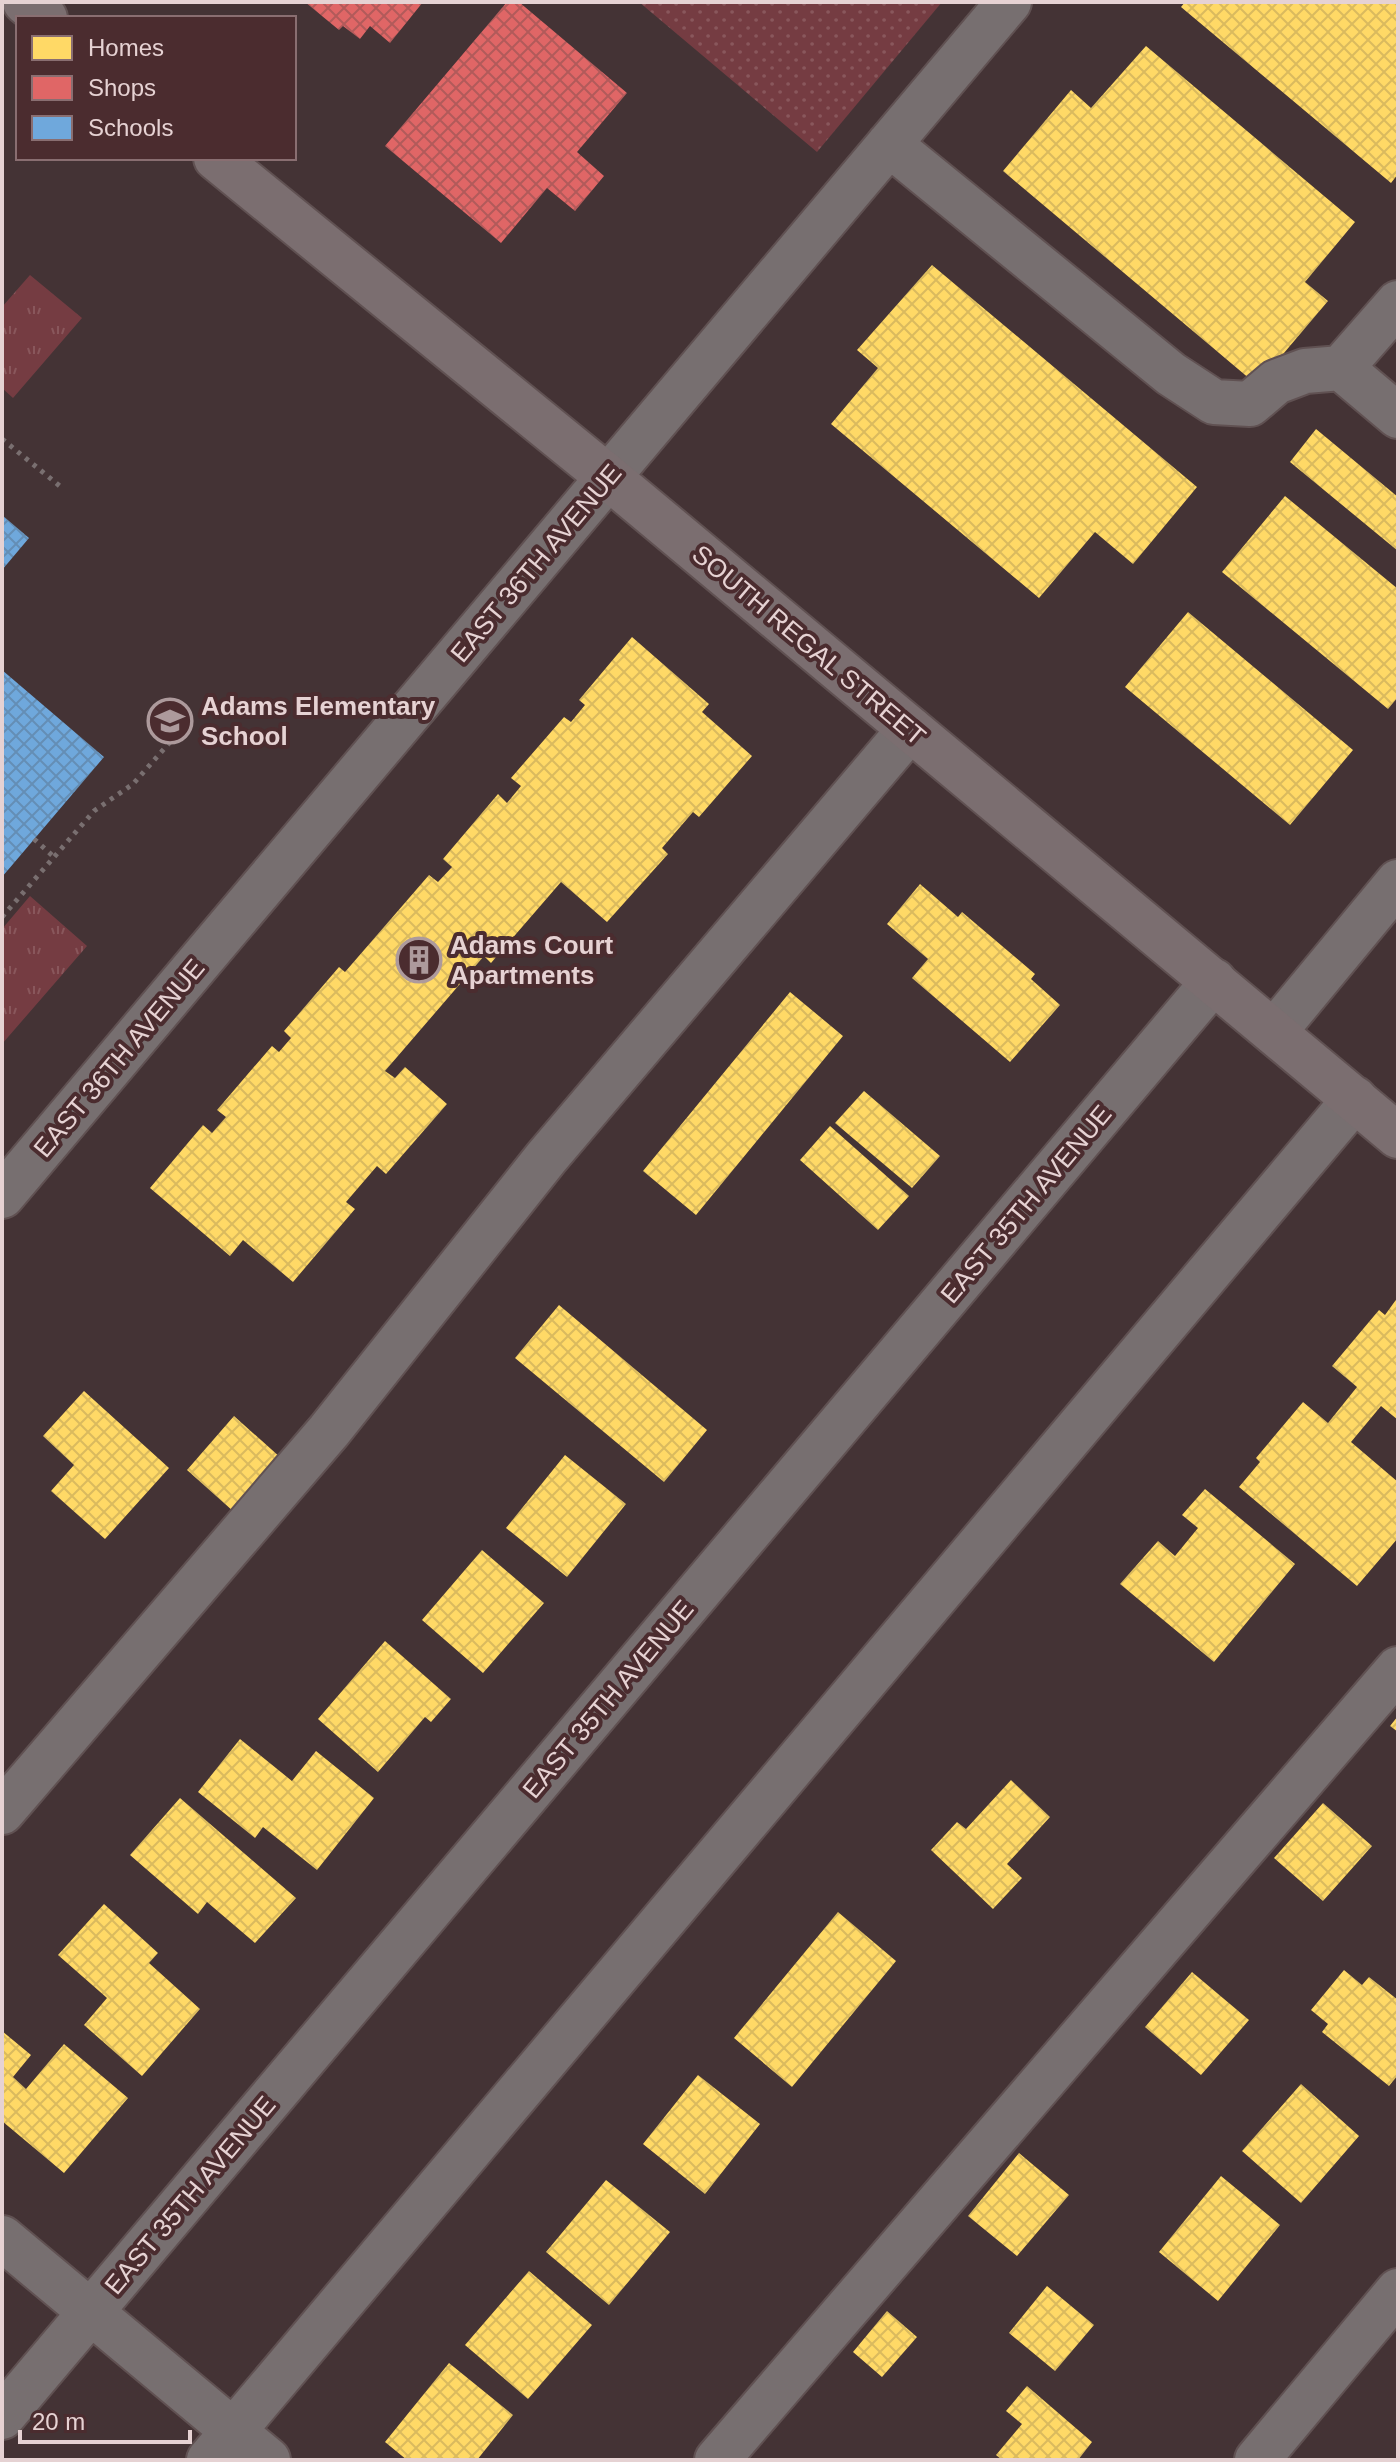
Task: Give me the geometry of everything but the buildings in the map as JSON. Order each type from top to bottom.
[{"type":"main road","points":[[25,2],[42,16]]},
{"type":"main road","name":"SOUTH REGAL STREET","points":[[218,160],[608,477],[1398,1136]]},
{"type":"street","name":"EAST 36TH AVENUE","points":[[2,1196],[1009,2]]},
{"type":"street","points":[[889,144],[1171,374],[1214,402],[1250,404],[1276,382],[1305,371],[1341,368],[1398,303]]},
{"type":"street","points":[[1341,368],[1398,416]]},
{"type":"street","points":[[2,1812],[329,1431],[546,1158],[910,729]]},
{"type":"street","points":[[1274,1032],[1396,889]]},
{"type":"street","name":"EAST 35TH AVENUE","points":[[2,2417],[1214,981]]},
{"type":"street","points":[[221,2446],[1355,1099]]},
{"type":"street","points":[[717,2460],[1398,1669]]},
{"type":"street","points":[[2,2238],[91,2312],[221,2446],[268,2460]]},
{"type":"street","points":[[1257,2460],[1398,2291]]},
{"type":"path","points":[[2,439],[61,487]]},
{"type":"path","points":[[2,917],[94,811],[133,784],[194,715]]},
{"type":"path","points":[[34,839],[54,858]]},
{"type":"green space","points":[[639,2],[942,2],[817,152]]},
{"type":"green space","points":[[30,275],[82,318],[13,398],[2,388],[2,307]]},
{"type":"green space","points":[[30,896],[87,946],[2,1044],[2,929]]},
{"type":"place","name":"Adams Elementary School","points":[[170,721]]},
{"type":"place","name":"Adams Court Apartments","points":[[419,960]]}]
